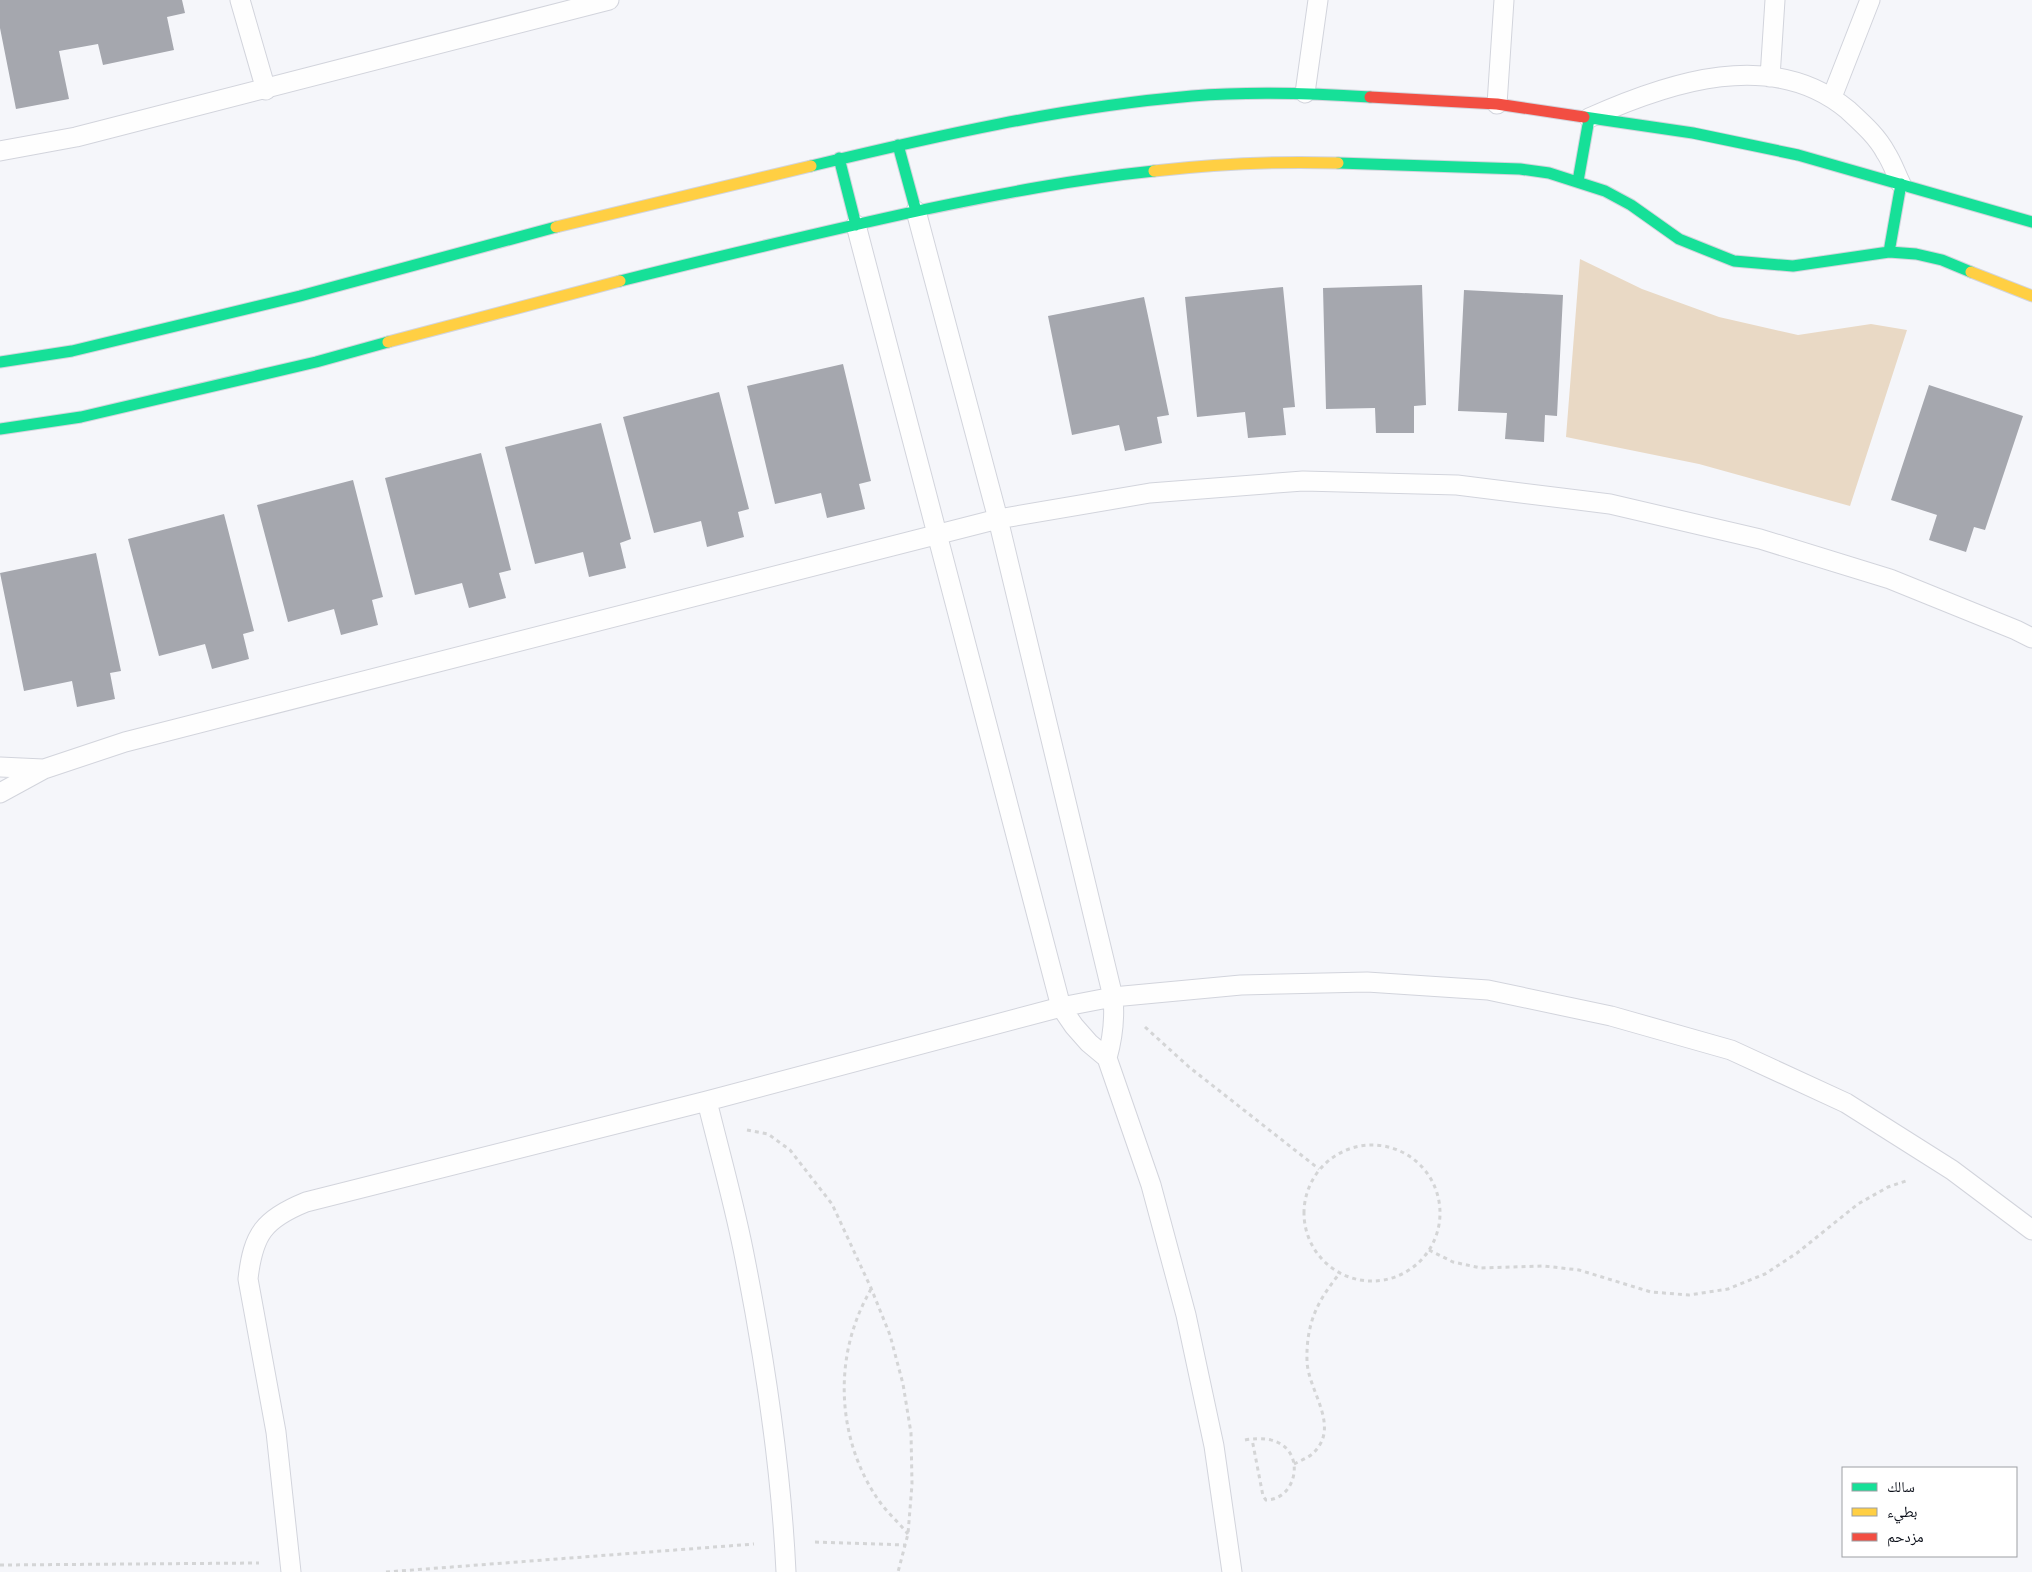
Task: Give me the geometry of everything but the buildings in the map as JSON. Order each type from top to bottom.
[{"type":"street","points":[[0,362],[72,351],[300,296],[539,232],[839,158],[1080,109],[1193,96],[1305,93],[1497,104],[1703,135],[1798,155],[2032,222]]},
{"type":"street","points":[[1578,181],[1589,119]]},
{"type":"street","points":[[898,145],[916,212]]},
{"type":"street","points":[[839,158],[856,225]]},
{"type":"street","points":[[0,429],[81,417],[316,362],[544,300],[800,236],[990,196],[1094,177],[1198,166],[1303,162],[1520,169],[1549,173],[1605,191],[1631,204],[1679,239],[1734,261],[1793,266],[1890,252],[1916,254],[1942,260],[2032,296]]},
{"type":"street","points":[[1890,252],[1901,184]]},
{"type":"lane","points":[[240,0],[266,90]]},
{"type":"lane","points":[[0,151],[76,137],[266,90],[609,0]]},
{"type":"lane","points":[[1305,93],[1318,0]]},
{"type":"lane","points":[[1497,104],[1504,0]]},
{"type":"lane","points":[[1770,77],[1775,0]]},
{"type":"lane","points":[[1832,97],[1870,0]]},
{"type":"lane","points":[[1589,119],[1632,98],[1678,84],[1725,76],[1770,77],[1807,85],[1832,97],[1864,124],[1886,152],[1901,184]]},
{"type":"lane","points":[[916,212],[998,519],[1113,997],[1113,1038],[1107,1058]]},
{"type":"lane","points":[[856,225],[1061,1007],[1084,1037],[1107,1058],[1151,1185],[1186,1315],[1214,1446],[1232,1572]]},
{"type":"lane","points":[[0,793],[44,769],[125,742],[216,717],[998,519],[1150,493],[1303,481],[1457,485],[1610,504],[1760,538],[1890,579],[2032,638]]},
{"type":"lane","points":[[0,767],[44,769]]},
{"type":"lane","points":[[290,1567],[276,1432],[248,1279],[251,1253],[263,1230],[282,1212],[306,1202],[707,1101],[1061,1007],[1113,997],[1240,985],[1367,982],[1498,992],[1611,1016],[1731,1050],[1846,1103],[1952,1170],[2032,1230]]},
{"type":"lane","points":[[707,1101],[743,1248],[769,1398],[786,1572]]},
{"type":"path","points":[[1113,997],[1189,1067],[1319,1169]]},
{"type":"path","points":[[714,1130],[742,1128],[768,1134],[790,1150],[832,1204],[871,1288],[892,1344],[903,1384],[911,1433],[912,1484],[908,1534],[898,1572]]},
{"type":"path","points":[[1368,1144],[1387,1146],[1405,1152],[1420,1164],[1432,1179],[1438,1196],[1440,1215],[1437,1234],[1429,1250],[1415,1265],[1398,1276],[1379,1281],[1359,1280],[1340,1273],[1323,1261],[1311,1245],[1304,1226],[1303,1206],[1309,1186],[1319,1169],[1333,1156],[1350,1148],[1368,1144]]},
{"type":"path","points":[[1429,1250],[1453,1262],[1480,1268],[1544,1266],[1579,1270],[1651,1292],[1690,1295],[1728,1289],[1765,1274],[1797,1253],[1858,1204],[1888,1187],[1919,1176],[1952,1170]]},
{"type":"path","points":[[1294,1464],[1312,1455],[1322,1441],[1325,1426],[1322,1409],[1312,1387],[1307,1363],[1307,1338],[1313,1315],[1324,1292],[1340,1273]]},
{"type":"path","points":[[871,1288],[855,1323],[845,1360],[844,1398],[850,1437],[863,1473],[882,1505],[908,1534]]},
{"type":"path","points":[[1214,1446],[1252,1439],[1266,1438],[1279,1441],[1289,1450],[1294,1464],[1294,1475],[1290,1486],[1281,1495],[1270,1500],[1266,1500],[1263,1496],[1252,1439]]},
{"type":"path","points":[[386,1572],[784,1541],[906,1545]]},
{"type":"path","points":[[0,1565],[290,1567]]},
{"type":"shaded area","points":[[1580,259],[1642,289],[1719,317],[1798,335],[1871,324],[1907,330],[1850,506],[1699,464],[1566,437]]},
{"type":"traffic: fast","points":[[811,166],[1000,124],[1096,107],[1144,101],[1214,94],[1259,93],[1370,97]]},
{"type":"traffic: fast","points":[[1584,117],[1693,133],[1798,155],[2032,222]]},
{"type":"traffic: fast","points":[[1578,181],[1589,119]]},
{"type":"traffic: fast","points":[[898,145],[916,211]]},
{"type":"traffic: fast","points":[[839,158],[856,225]]},
{"type":"traffic: fast","points":[[1338,163],[1520,169],[1549,173],[1605,191],[1631,205],[1679,239],[1734,261],[1793,266],[1889,252],[1916,254],[1942,260],[1971,272]]},
{"type":"traffic: fast","points":[[620,281],[771,244],[980,198],[1038,187],[1154,171]]},
{"type":"traffic: fast","points":[[1889,252],[1901,184]]},
{"type":"traffic: fast","points":[[0,362],[72,351],[300,296],[556,227]]},
{"type":"traffic: fast","points":[[0,429],[81,417],[316,362],[388,342]]},
{"type":"traffic: slow","points":[[1154,171],[1246,164],[1338,163]]},
{"type":"traffic: slow","points":[[556,227],[811,166]]},
{"type":"traffic: slow","points":[[1971,272],[2032,296]]},
{"type":"traffic: slow","points":[[388,342],[620,281]]},
{"type":"traffic: jam","points":[[1370,97],[1497,104],[1584,117]]}]
